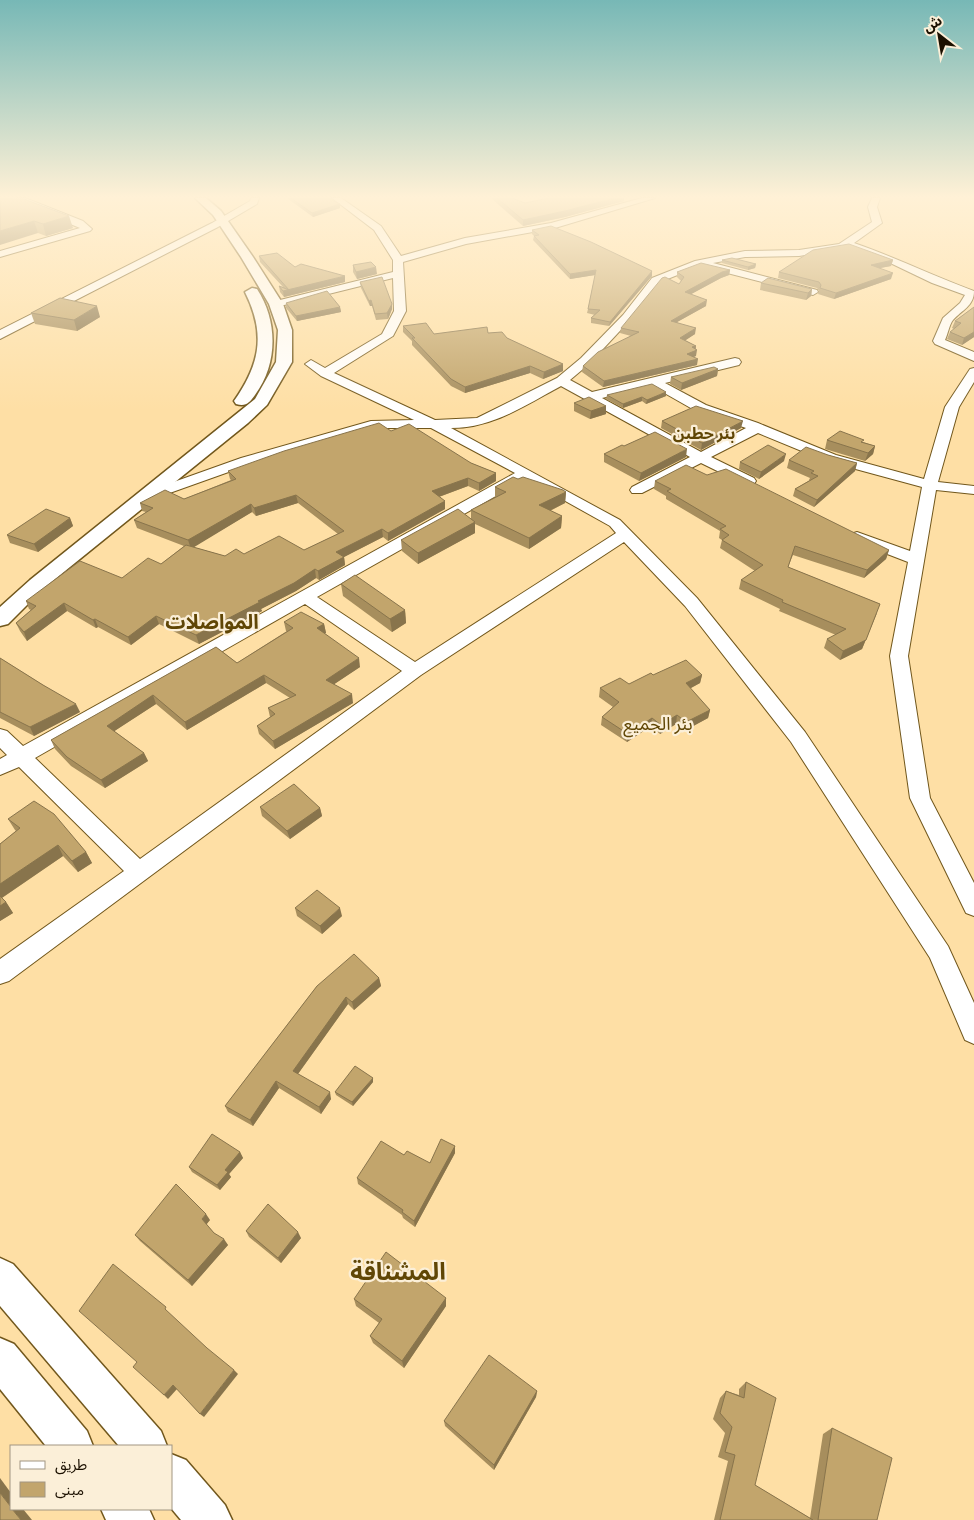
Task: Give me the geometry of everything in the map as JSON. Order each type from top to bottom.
[{"type":"main road","points":[[0,598],[22,576],[243,400],[259,375],[266,347],[264,317],[242,269]]},
{"type":"main road","points":[[0,619],[37,584],[242,419],[260,402],[269,390],[284,362],[285,330],[276,304],[254,269]]},
{"type":"main road","points":[[0,1277],[145,1445]]},
{"type":"main road","points":[[0,1358],[71,1445]]},
{"type":"main road","points":[[172,1476],[210,1520]]},
{"type":"main road","points":[[124,1510],[132,1520]]},
{"type":"street","points":[[0,335],[127,269]]},
{"type":"street","points":[[325,373],[387,336],[400,311],[398,269]]},
{"type":"street","points":[[145,497],[246,461],[376,424],[435,425],[479,422],[493,417],[561,381],[585,361],[627,317],[656,280],[684,269]]},
{"type":"street","points":[[722,269],[812,292]]},
{"type":"street","points":[[911,269],[970,294],[964,305],[947,320],[939,341],[974,357]]},
{"type":"street","points":[[276,304],[398,274]]},
{"type":"street","points":[[589,397],[656,383],[690,372],[735,362]]},
{"type":"street","points":[[311,364],[325,373],[435,425],[526,473],[615,523],[626,534],[691,602],[798,737],[940,953],[974,1032]]},
{"type":"street","points":[[974,372],[952,407],[930,484],[899,656],[920,798],[974,906]]},
{"type":"street","points":[[561,381],[582,390],[589,397],[764,489]]},
{"type":"street","points":[[656,383],[701,408],[831,458],[930,484],[974,490]]},
{"type":"street","points":[[637,490],[757,428]]},
{"type":"street","points":[[0,768],[526,473]]},
{"type":"street","points":[[848,532],[865,541],[916,559]]},
{"type":"street","points":[[0,973],[415,671],[626,534]]},
{"type":"street","points":[[305,597],[415,671]]},
{"type":"street","points":[[0,736],[138,871]]},
{"type":"building","points":[[270,269],[319,269],[345,276],[289,290]]},
{"type":"building","points":[[355,269],[368,269],[356,272]]},
{"type":"building","points":[[565,269],[648,269],[652,271],[610,322],[591,318],[600,310],[588,309],[596,270],[570,274]]},
{"type":"building","points":[[685,269],[730,270],[722,272],[685,292],[707,300],[671,321],[696,328],[680,338],[696,346],[692,347],[697,350],[687,354],[698,359],[604,381],[583,366],[598,352],[639,332],[621,328],[662,278],[665,277],[679,284],[684,277],[677,272]]},
{"type":"building","points":[[784,269],[882,269],[893,273],[836,293],[820,288],[819,282],[779,272]]},
{"type":"building","points":[[382,277],[392,304],[387,313],[375,314],[371,300],[369,301],[360,282]]},
{"type":"building","points":[[768,278],[812,289],[808,293],[761,283]]},
{"type":"building","points":[[327,291],[340,307],[296,316],[286,303]]},
{"type":"building","points":[[60,298],[97,306],[74,320],[31,313]]},
{"type":"building","points":[[974,307],[974,332],[964,338],[950,332],[961,323],[955,321]]},
{"type":"building","points":[[426,323],[434,334],[487,327],[488,333],[502,332],[507,338],[563,364],[544,372],[530,366],[465,387],[451,379],[403,326]]},
{"type":"building","points":[[714,367],[718,369],[682,383],[671,377]]},
{"type":"building","points":[[652,384],[666,392],[647,400],[642,397],[623,404],[607,395]]},
{"type":"building","points":[[589,397],[606,406],[591,411],[574,403]]},
{"type":"building","points":[[696,406],[743,421],[702,443],[662,421]]},
{"type":"building","points":[[379,423],[391,431],[409,424],[471,463],[496,473],[479,483],[468,478],[432,491],[445,501],[388,533],[382,529],[336,552],[344,557],[318,571],[315,569],[294,583],[258,601],[260,602],[196,635],[156,616],[128,637],[64,603],[24,632],[16,623],[36,606],[26,601],[80,561],[122,578],[148,558],[161,564],[186,545],[225,556],[236,549],[244,554],[279,536],[304,550],[344,531],[296,495],[254,508],[251,504],[188,540],[134,520],[153,508],[140,503],[165,490],[184,499],[236,479],[228,471],[284,451]]},
{"type":"building","points":[[840,431],[864,440],[861,442],[875,446],[868,453],[827,440]]},
{"type":"building","points":[[655,432],[687,449],[641,473],[604,454],[622,445],[624,446]]},
{"type":"building","points":[[768,445],[786,454],[761,472],[740,462]]},
{"type":"building","points":[[806,447],[857,463],[817,500],[795,489],[818,476],[811,473],[814,471],[789,460]]},
{"type":"building","points":[[686,465],[707,475],[726,469],[889,550],[867,570],[795,546],[788,567],[880,604],[866,640],[843,651],[827,639],[846,629],[782,602],[783,600],[741,580],[763,565],[722,540],[729,535],[720,529],[726,526],[667,491],[671,489],[655,481]]},
{"type":"building","points":[[513,477],[518,479],[523,477],[566,492],[539,505],[562,516],[529,538],[471,510],[506,492],[495,487]]},
{"type":"building","points":[[46,509],[70,518],[34,544],[7,535]]},
{"type":"building","points":[[458,509],[475,522],[418,553],[401,540]]},
{"type":"building","points":[[355,575],[405,610],[390,619],[341,584]]},
{"type":"building","points":[[301,612],[324,624],[317,628],[359,658],[326,680],[352,694],[273,741],[257,726],[275,714],[268,708],[296,695],[264,675],[185,722],[153,695],[107,726],[144,753],[101,780],[67,757],[51,740],[216,647],[237,663],[293,628],[284,622]]},
{"type":"building","points":[[0,658],[76,704],[30,727],[0,712]]},
{"type":"building","points":[[686,660],[702,675],[686,683],[710,710],[686,722],[677,715],[661,725],[652,718],[628,734],[602,717],[619,702],[600,688],[620,678],[629,684],[651,673],[653,675]]},
{"type":"building","points":[[294,784],[320,808],[287,831],[260,807]]},
{"type":"building","points":[[34,801],[54,814],[86,852],[72,861],[58,845],[0,884],[0,844],[20,828],[8,819]]},
{"type":"building","points":[[317,890],[340,908],[320,926],[295,908]]},
{"type":"building","points":[[0,896],[6,902],[0,906]]},
{"type":"building","points":[[354,954],[379,978],[352,1002],[346,997],[293,1071],[330,1092],[319,1107],[276,1081],[250,1120],[225,1106],[317,986]]},
{"type":"building","points":[[355,1066],[373,1078],[352,1102],[335,1092]]},
{"type":"building","points":[[212,1134],[240,1152],[225,1170],[228,1172],[217,1185],[189,1167]]},
{"type":"building","points":[[441,1139],[455,1146],[414,1221],[402,1212],[403,1210],[357,1178],[381,1141],[404,1155],[407,1151],[430,1163]]},
{"type":"building","points":[[176,1184],[206,1214],[202,1219],[214,1233],[224,1239],[188,1280],[135,1235]]},
{"type":"building","points":[[268,1204],[298,1232],[278,1258],[246,1231]]},
{"type":"building","points":[[386,1252],[446,1298],[402,1361],[370,1336],[382,1319],[354,1299]]},
{"type":"building","points":[[113,1264],[166,1307],[165,1309],[207,1348],[234,1370],[200,1414],[173,1385],[164,1395],[133,1367],[137,1362],[79,1311]]},
{"type":"building","points":[[489,1355],[537,1391],[494,1465],[444,1421]]},
{"type":"building","points":[[746,1382],[776,1398],[755,1485],[813,1520],[720,1520],[735,1455],[725,1452],[732,1427],[720,1413],[726,1391],[744,1398]]},
{"type":"building","points":[[832,1428],[892,1458],[877,1520],[818,1520]]},
{"type":"building","points":[[0,1493],[10,1506],[10,1510],[13,1510],[21,1520],[0,1520]]},
{"type":"district","name":"بئر حطبن","points":[[704,433]]},
{"type":"district","name":"المواصلات","points":[[212,622]]},
{"type":"district","name":"بئر الجميع","points":[[658,724]]},
{"type":"district","name":"المشناقة","points":[[398,1272]]}]
